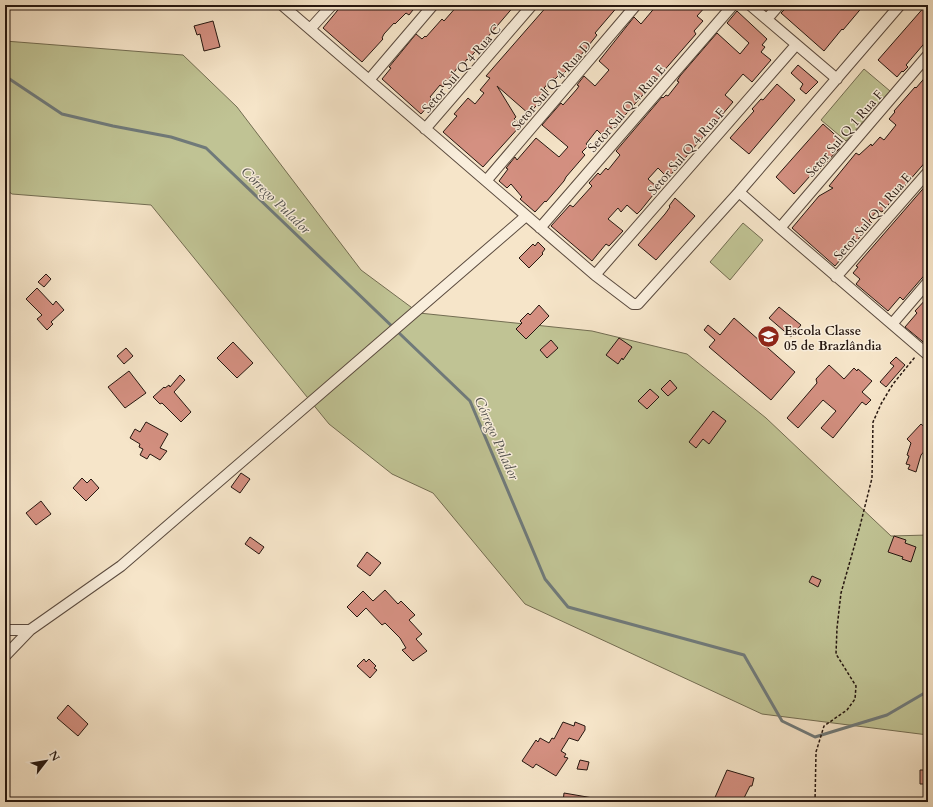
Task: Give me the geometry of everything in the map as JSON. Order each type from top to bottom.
[{"type":"street","points":[[282,5],[595,275],[633,304],[638,304],[739,192],[900,5]]},
{"type":"street","points":[[310,29],[332,5]]},
{"type":"street","points":[[369,80],[433,5]]},
{"type":"street","name":"Setor Sul Q 4 Rua C","points":[[425,129],[532,5]]},
{"type":"street","name":"Setor Sul Q 4 Rua D","points":[[486,181],[636,5]]},
{"type":"street","name":"Setor Sul Q 4 Rua E","points":[[540,228],[733,5]]},
{"type":"street","points":[[750,5],[837,79]]},
{"type":"street","points":[[767,19],[779,5]]},
{"type":"street","name":"Setor Sul Q 4 Rua F","points":[[595,275],[796,45]]},
{"type":"street","name":"Setor Sul Q 1 Rua F","points":[[780,228],[928,55]]},
{"type":"street","name":"Setor Sul Q 1 Rua E","points":[[836,276],[928,172]]},
{"type":"street","points":[[739,192],[925,352]]},
{"type":"street","points":[[5,656],[30,630],[120,566],[526,216]]},
{"type":"street","points":[[892,324],[928,282]]},
{"type":"street","points":[[5,630],[30,630]]},
{"type":"path","points":[[815,802],[816,752],[824,726],[847,710],[856,699],[856,686],[836,654],[837,628],[841,593],[872,478],[873,422],[881,404],[893,384],[925,352]]},
{"type":"green space","points":[[5,41],[183,55],[237,107],[361,270],[419,313],[592,331],[687,354],[766,418],[891,536],[928,535],[928,735],[762,714],[525,604],[433,493],[392,474],[329,424],[151,205],[12,194],[5,189]]},
{"type":"green space","points":[[864,69],[890,91],[846,141],[821,120]]},
{"type":"green space","points":[[743,223],[763,240],[730,280],[710,262]]},
{"type":"building","points":[[342,5],[417,5],[409,15],[406,13],[395,24],[394,23],[384,34],[383,39],[362,62],[323,28]]},
{"type":"building","points":[[458,5],[515,5],[468,60],[467,59],[463,65],[461,63],[443,87],[440,85],[430,97],[432,98],[429,102],[431,103],[421,114],[382,79],[391,68],[389,67],[416,34],[422,39],[425,36],[426,37],[442,19],[444,21]]},
{"type":"building","points":[[548,5],[619,5],[595,33],[597,35],[577,60],[562,75],[560,74],[555,79],[553,78],[544,88],[548,92],[529,114],[497,86],[516,117],[514,119],[521,125],[483,167],[443,132],[457,116],[454,114],[468,98],[475,104],[484,93],[480,90],[490,78],[486,76]]},
{"type":"building","points":[[657,5],[707,5],[697,16],[703,21],[694,31],[696,34],[613,129],[609,127],[602,135],[597,130],[586,144],[588,146],[582,152],[585,155],[546,202],[545,201],[535,212],[520,199],[522,197],[511,184],[507,188],[499,181],[508,169],[506,168],[515,157],[517,160],[536,138],[559,157],[568,147],[542,125],[561,103],[563,105],[577,89],[579,86],[577,85],[584,76],[595,86],[609,70],[599,61],[634,17],[641,24]]},
{"type":"building","points":[[789,5],[864,5],[824,51],[781,13]]},
{"type":"building","points":[[926,5],[928,5],[928,39],[906,65],[908,67],[897,77],[878,60]]},
{"type":"building","points":[[737,11],[767,39],[762,45],[765,47],[761,52],[771,60],[752,82],[743,74],[725,95],[733,102],[668,178],[658,168],[648,179],[656,186],[651,193],[653,195],[637,214],[627,205],[621,212],[618,208],[608,219],[623,231],[609,246],[606,244],[592,261],[551,226],[570,205],[573,207],[592,186],[589,183],[598,173],[600,175],[606,168],[608,170],[620,155],[616,151],[662,97],[663,98],[666,95],[668,96],[679,82],[677,81],[680,76],[717,33],[740,54],[749,43],[727,23]]},
{"type":"building","points":[[213,21],[220,47],[204,51],[200,34],[197,35],[194,26]]},
{"type":"building","points":[[798,65],[818,82],[806,94],[800,89],[803,84],[791,73]]},
{"type":"building","points":[[928,74],[928,159],[882,212],[878,210],[869,220],[872,223],[835,266],[792,228],[819,196],[833,188],[829,186],[856,153],[859,155],[871,144],[872,146],[880,137],[884,140],[896,125],[889,119],[895,112],[894,111]]},
{"type":"building","points":[[777,84],[795,100],[749,154],[730,138],[754,111],[752,109],[761,99],[763,100]]},
{"type":"building","points":[[823,124],[842,141],[838,147],[840,148],[820,169],[818,167],[794,194],[776,177]]},
{"type":"building","points":[[928,183],[928,268],[926,270],[928,271],[903,300],[900,297],[888,311],[856,284],[860,279],[853,273],[858,267],[856,266]]},
{"type":"building","points":[[675,198],[695,216],[656,260],[638,245],[665,214]]},
{"type":"building","points":[[538,242],[545,249],[542,253],[543,254],[529,268],[519,258],[533,244],[535,246]]},
{"type":"building","points":[[46,274],[51,279],[44,287],[38,282]]},
{"type":"building","points":[[37,288],[53,305],[56,301],[64,310],[51,322],[53,324],[47,330],[37,319],[42,315],[26,299]]},
{"type":"building","points":[[928,297],[928,346],[905,327],[917,313],[915,311]]},
{"type":"building","points":[[539,305],[549,316],[526,339],[516,329],[522,323],[520,321],[528,313],[530,315]]},
{"type":"building","points":[[779,307],[801,325],[791,337],[769,318]]},
{"type":"building","points":[[734,318],[795,372],[771,400],[709,347],[715,340],[704,330],[708,325],[720,335]]},
{"type":"building","points":[[619,338],[632,347],[623,360],[622,358],[618,364],[606,355]]},
{"type":"building","points":[[551,340],[558,348],[547,358],[540,350]]},
{"type":"building","points":[[233,342],[253,363],[237,378],[217,358]]},
{"type":"building","points":[[126,348],[133,356],[124,364],[117,356]]},
{"type":"building","points":[[896,357],[905,365],[886,387],[880,382],[894,366],[890,363]]},
{"type":"building","points":[[829,365],[844,379],[854,368],[857,371],[858,369],[872,381],[862,392],[871,400],[866,405],[862,402],[833,438],[821,428],[836,411],[823,400],[798,428],[787,418],[817,383],[816,379]]},
{"type":"building","points":[[129,371],[146,393],[125,408],[108,387]]},
{"type":"building","points":[[180,375],[185,380],[174,392],[191,412],[181,422],[162,403],[160,404],[153,397],[164,387],[165,388],[169,385],[170,387]]},
{"type":"building","points":[[670,380],[677,388],[668,396],[661,389]]},
{"type":"building","points":[[650,389],[659,397],[647,409],[638,401]]},
{"type":"building","points":[[713,411],[726,421],[709,444],[703,439],[696,448],[689,442]]},
{"type":"building","points":[[146,422],[168,434],[160,448],[167,451],[160,460],[150,454],[147,459],[140,455],[143,449],[139,447],[140,444],[130,438],[135,429],[140,432]]},
{"type":"building","points":[[921,424],[928,430],[928,447],[921,455],[916,472],[908,469],[910,465],[906,464],[911,443],[907,439]]},
{"type":"building","points":[[241,473],[250,479],[240,493],[231,487]]},
{"type":"building","points":[[82,478],[87,483],[91,479],[99,488],[86,501],[73,488]]},
{"type":"building","points":[[41,501],[51,514],[36,525],[26,513]]},
{"type":"building","points":[[894,536],[906,540],[905,543],[916,547],[911,562],[902,559],[903,557],[888,552]]},
{"type":"building","points":[[250,537],[264,547],[259,554],[245,544]]},
{"type":"building","points":[[367,552],[381,563],[370,576],[357,566]]},
{"type":"building","points":[[812,576],[821,580],[818,587],[809,582]]},
{"type":"building","points":[[385,590],[398,604],[401,601],[415,615],[409,620],[422,634],[416,639],[427,651],[413,661],[402,650],[406,648],[400,638],[385,623],[382,625],[366,608],[357,617],[347,607],[363,591],[373,601]]},
{"type":"building","points":[[364,659],[366,662],[369,659],[376,666],[374,668],[377,670],[370,678],[357,666]]},
{"type":"building","points":[[68,705],[88,724],[78,736],[57,718]]},
{"type":"building","points":[[563,722],[574,726],[575,722],[585,726],[585,730],[578,741],[569,738],[561,751],[566,754],[564,757],[568,758],[556,776],[536,764],[533,768],[522,761],[536,740],[538,742],[540,738],[549,743],[552,738],[554,739]]},
{"type":"building","points":[[580,760],[589,762],[587,770],[577,769]]},
{"type":"building","points":[[727,770],[754,778],[752,786],[750,786],[742,802],[713,802]]},
{"type":"building","points":[[920,770],[928,770],[928,784],[920,784]]},
{"type":"building","points":[[564,793],[593,798],[593,802],[563,802]]},
{"type":"waterway","name":"Córrego Pulador","points":[[5,76],[62,114],[113,126],[171,137],[206,148],[470,401],[545,579],[568,607],[744,655],[782,721],[815,737],[887,715],[928,691]]},
{"type":"place","name":"Escola Classe 05 de Brazlândia","points":[[769,337]]}]
